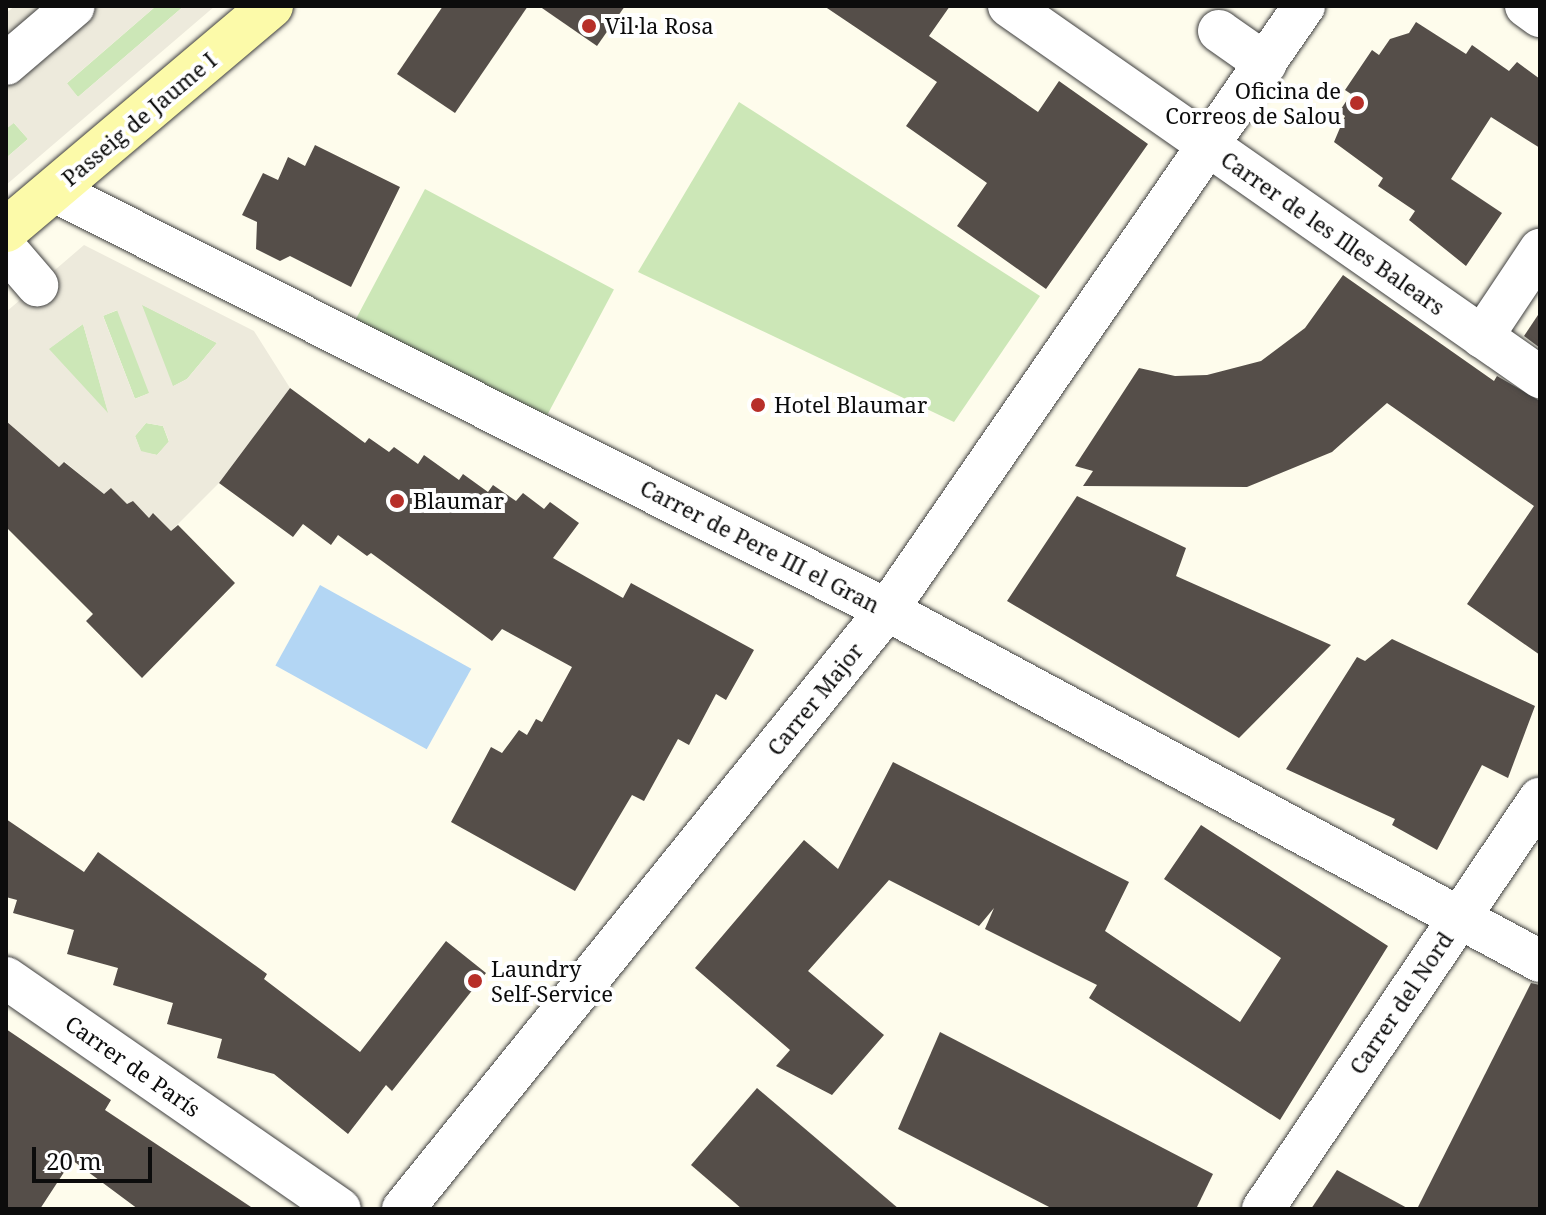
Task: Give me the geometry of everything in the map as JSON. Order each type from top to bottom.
[{"type":"street","points":[[6,64],[74,6]]},
{"type":"street","name":"Passeig de Jaume I","points":[[6,230],[271,6]]},
{"type":"street","name":"Carrer de les Illes Balears","points":[[1009,6],[1540,377]]},
{"type":"street","name":"Carrer Major","points":[[403,1209],[887,610],[1210,147],[1304,6]]},
{"type":"street","points":[[1526,6],[1540,16]]},
{"type":"street","points":[[1219,31],[1266,64]]},
{"type":"street","name":"Carrer de Pere III el Gran","points":[[54,191],[887,610],[1456,920]]},
{"type":"street","points":[[6,249],[37,285]]},
{"type":"street","points":[[1482,337],[1540,250]]},
{"type":"street","name":"Carrer del Nord","points":[[1263,1209],[1540,799]]},
{"type":"street","points":[[1456,920],[1540,961]]},
{"type":"street","name":"Carrer de París","points":[[6,978],[340,1209]]},
{"type":"green space","points":[[156,6],[184,6],[78,97],[66,84]]},
{"type":"green space","points":[[739,102],[1040,296],[954,422],[638,272]]},
{"type":"green space","points":[[13,122],[28,139],[6,158],[6,129]]},
{"type":"green space","points":[[425,189],[614,289],[542,425],[353,325]]},
{"type":"green space","points":[[141,304],[217,343],[187,379],[172,387]]},
{"type":"green space","points":[[118,310],[150,393],[135,399],[103,316]]},
{"type":"green space","points":[[83,324],[109,415],[48,349]]},
{"type":"green space","points":[[146,423],[163,426],[169,442],[157,455],[141,452],[135,436]]},
{"type":"shaded area","points":[[15,6],[156,6],[67,83],[78,97],[184,6],[215,6],[6,185],[6,158],[28,139],[14,123],[6,129],[6,13]]},
{"type":"shaded area","points":[[84,245],[254,331],[290,388],[219,483],[171,531],[154,513],[149,518],[133,501],[127,504],[111,488],[104,494],[65,462],[59,467],[6,421],[6,312]],"holes":[[[142,305],[217,343],[187,379],[173,386]],[[117,310],[149,393],[135,399],[103,316]],[[83,324],[108,413],[49,349]],[[146,423],[163,426],[169,441],[157,455],[141,451],[135,436]]]},
{"type":"water","points":[[320,585],[471,669],[427,749],[275,665]]},
{"type":"building","points":[[443,6],[528,6],[455,113],[397,74]]},
{"type":"building","name":"Vil·la Rosa","points":[[539,6],[625,6],[597,46]]},
{"type":"building","points":[[824,6],[950,6],[929,36],[1038,112],[1059,81],[1148,144],[1046,289],[957,226],[987,183],[906,126],[937,82]]},
{"type":"building","points":[[1416,22],[1466,54],[1472,45],[1509,71],[1517,62],[1540,79],[1540,148],[1491,117],[1451,179],[1502,213],[1466,266],[1409,220],[1415,211],[1378,186],[1383,178],[1334,142],[1345,116],[1339,112],[1351,94],[1345,90],[1372,50],[1379,55],[1390,39],[1409,33]]},
{"type":"building","points":[[315,145],[400,187],[351,287],[290,256],[280,261],[256,249],[257,222],[242,215],[263,173],[278,180],[288,157],[305,166]]},
{"type":"building","points":[[1343,275],[1494,381],[1497,376],[1540,401],[1540,655],[1467,604],[1534,506],[1387,403],[1332,452],[1247,487],[1083,486],[1093,471],[1075,466],[1139,368],[1175,376],[1207,375],[1261,361],[1305,328]]},
{"type":"building","points":[[1540,312],[1540,348],[1524,336]]},
{"type":"building","points":[[290,388],[365,443],[369,438],[389,452],[394,447],[418,464],[424,455],[459,480],[463,474],[488,492],[493,485],[516,501],[523,493],[544,509],[550,502],[579,523],[553,558],[623,598],[631,583],[754,650],[726,700],[716,694],[689,745],[678,739],[644,801],[632,795],[575,891],[451,822],[491,747],[502,753],[519,730],[527,735],[536,719],[542,722],[572,667],[502,629],[492,641],[371,553],[367,556],[338,535],[331,545],[303,524],[293,537],[219,483]]},
{"type":"building","points":[[6,421],[59,467],[64,462],[104,494],[111,488],[127,504],[133,501],[149,518],[153,513],[171,531],[178,525],[235,583],[142,678],[86,621],[93,614],[6,527]]},
{"type":"building","points":[[1077,496],[1186,548],[1176,576],[1331,645],[1239,738],[1007,601]]},
{"type":"building","points":[[1392,639],[1535,706],[1508,778],[1482,765],[1437,850],[1392,825],[1395,819],[1286,769],[1357,657],[1365,661]]},
{"type":"building","points":[[893,762],[1129,882],[1105,931],[1240,1022],[1281,958],[1164,879],[1201,825],[1388,946],[1280,1120],[1089,998],[1097,985],[985,929],[994,908],[979,926],[889,880],[808,971],[884,1035],[832,1095],[776,1066],[790,1050],[695,968],[804,840],[838,869]]},
{"type":"building","points":[[6,819],[84,872],[98,852],[267,974],[264,979],[360,1052],[446,941],[486,973],[392,1091],[386,1085],[348,1134],[274,1074],[217,1058],[222,1039],[167,1024],[173,1003],[113,985],[118,968],[67,954],[74,930],[13,913],[17,900],[6,897]]},
{"type":"building","points":[[1531,983],[1540,985],[1540,1209],[1417,1209]]},
{"type":"building","points":[[6,1029],[111,1100],[105,1110],[254,1209],[138,1209],[72,1160],[40,1209],[6,1209]]},
{"type":"building","points":[[940,1032],[1213,1174],[1196,1209],[1053,1209],[898,1129]]},
{"type":"building","points":[[757,1088],[899,1209],[742,1209],[691,1165]]},
{"type":"building","points":[[1337,1170],[1409,1209],[1311,1209]]},
{"type":"place","name":"Vil·la Rosa","points":[[589,26]]},
{"type":"place","name":"Oficina de Correos de Salou","points":[[1357,103]]},
{"type":"place","name":"Hotel Blaumar","points":[[758,405]]},
{"type":"place","name":"Blaumar","points":[[397,501]]},
{"type":"place","name":"Laundry Self-Service","points":[[475,981]]}]
